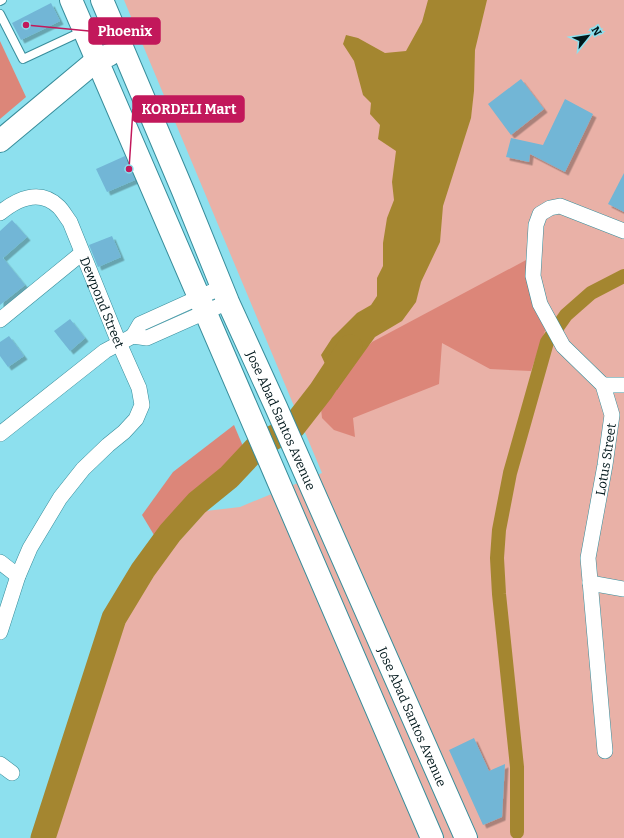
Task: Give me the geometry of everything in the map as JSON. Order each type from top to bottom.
[{"type":"main road","name":"Jose Abad Santos Avenue","points":[[71,0],[432,838]]},
{"type":"main road","name":"Jose Abad Santos Avenue","points":[[102,0],[225,294],[466,838]]},
{"type":"main road","points":[[0,141],[97,60],[123,49]]},
{"type":"street","name":"Dewpond Street","points":[[0,213],[26,198],[42,197],[58,206],[70,222],[139,388],[142,405],[136,419],[124,432],[83,469],[60,498],[30,548],[18,576]]},
{"type":"street","points":[[624,231],[560,206],[550,208],[540,214],[536,225],[533,276],[540,304],[563,346],[604,385],[624,385]]},
{"type":"street","points":[[0,320],[82,253]]},
{"type":"street","points":[[0,434],[105,351],[133,336],[140,324],[202,305],[225,294]]},
{"type":"street","name":"Lotus Street","points":[[604,385],[612,415],[605,465],[588,558],[605,751]]},
{"type":"street","points":[[0,562],[18,576],[0,632]]},
{"type":"street","points":[[590,583],[624,589]]},
{"type":"lane","points":[[0,14],[23,59],[84,31]]},
{"type":"shaded area","points":[[124,0],[624,0],[624,838],[51,838],[126,619],[163,559],[206,511],[240,507],[322,473]]},
{"type":"shaded area","points":[[428,0],[487,0],[475,50],[474,91],[471,118],[443,206],[440,242],[421,282],[416,302],[402,321],[375,337],[337,390],[321,355],[332,338],[357,313],[371,305],[377,296],[377,278],[383,266],[383,243],[387,218],[394,200],[392,182],[396,151],[378,139],[380,125],[370,114],[371,103],[363,95],[354,61],[343,44],[346,35],[358,38],[385,53],[406,51],[422,22]]},
{"type":"shaded area","points":[[0,41],[26,97],[0,119]]},
{"type":"shaded area","points":[[528,259],[546,328],[531,371],[490,369],[442,343],[439,384],[353,418],[355,437],[334,430],[322,418],[320,399],[372,342]]},
{"type":"shaded area","points":[[234,425],[245,451],[157,540],[142,515],[173,472]]},
{"type":"building","points":[[51,3],[60,21],[21,40],[12,23]]},
{"type":"building","points":[[521,79],[544,109],[511,135],[488,104]]},
{"type":"building","points":[[565,99],[593,114],[565,172],[530,154],[529,162],[506,157],[511,138],[543,145]]},
{"type":"building","points":[[125,156],[135,180],[107,192],[96,169]]},
{"type":"building","points":[[624,173],[624,212],[608,204]]},
{"type":"building","points":[[12,220],[27,237],[3,258],[25,285],[0,305],[0,231]]},
{"type":"building","points":[[112,236],[121,257],[98,267],[89,245]]},
{"type":"building","points":[[70,319],[85,338],[70,351],[54,331]]},
{"type":"building","points":[[9,336],[24,356],[8,367],[0,356],[0,342]]},
{"type":"building","points":[[474,738],[489,771],[505,764],[502,817],[483,825],[449,750]]},
{"type":"waterway","points":[[517,832],[517,767],[499,594],[497,558],[499,530],[510,473],[547,342],[566,315],[591,293],[624,276]]},
{"type":"waterway","points":[[43,838],[114,618],[143,570],[170,533],[197,503],[229,477],[258,446],[293,427],[321,391],[350,347]]},
{"type":"place","name":"Phoenix","points":[[26,25]]},
{"type":"place","name":"KORDELI Mart","points":[[129,169]]}]
